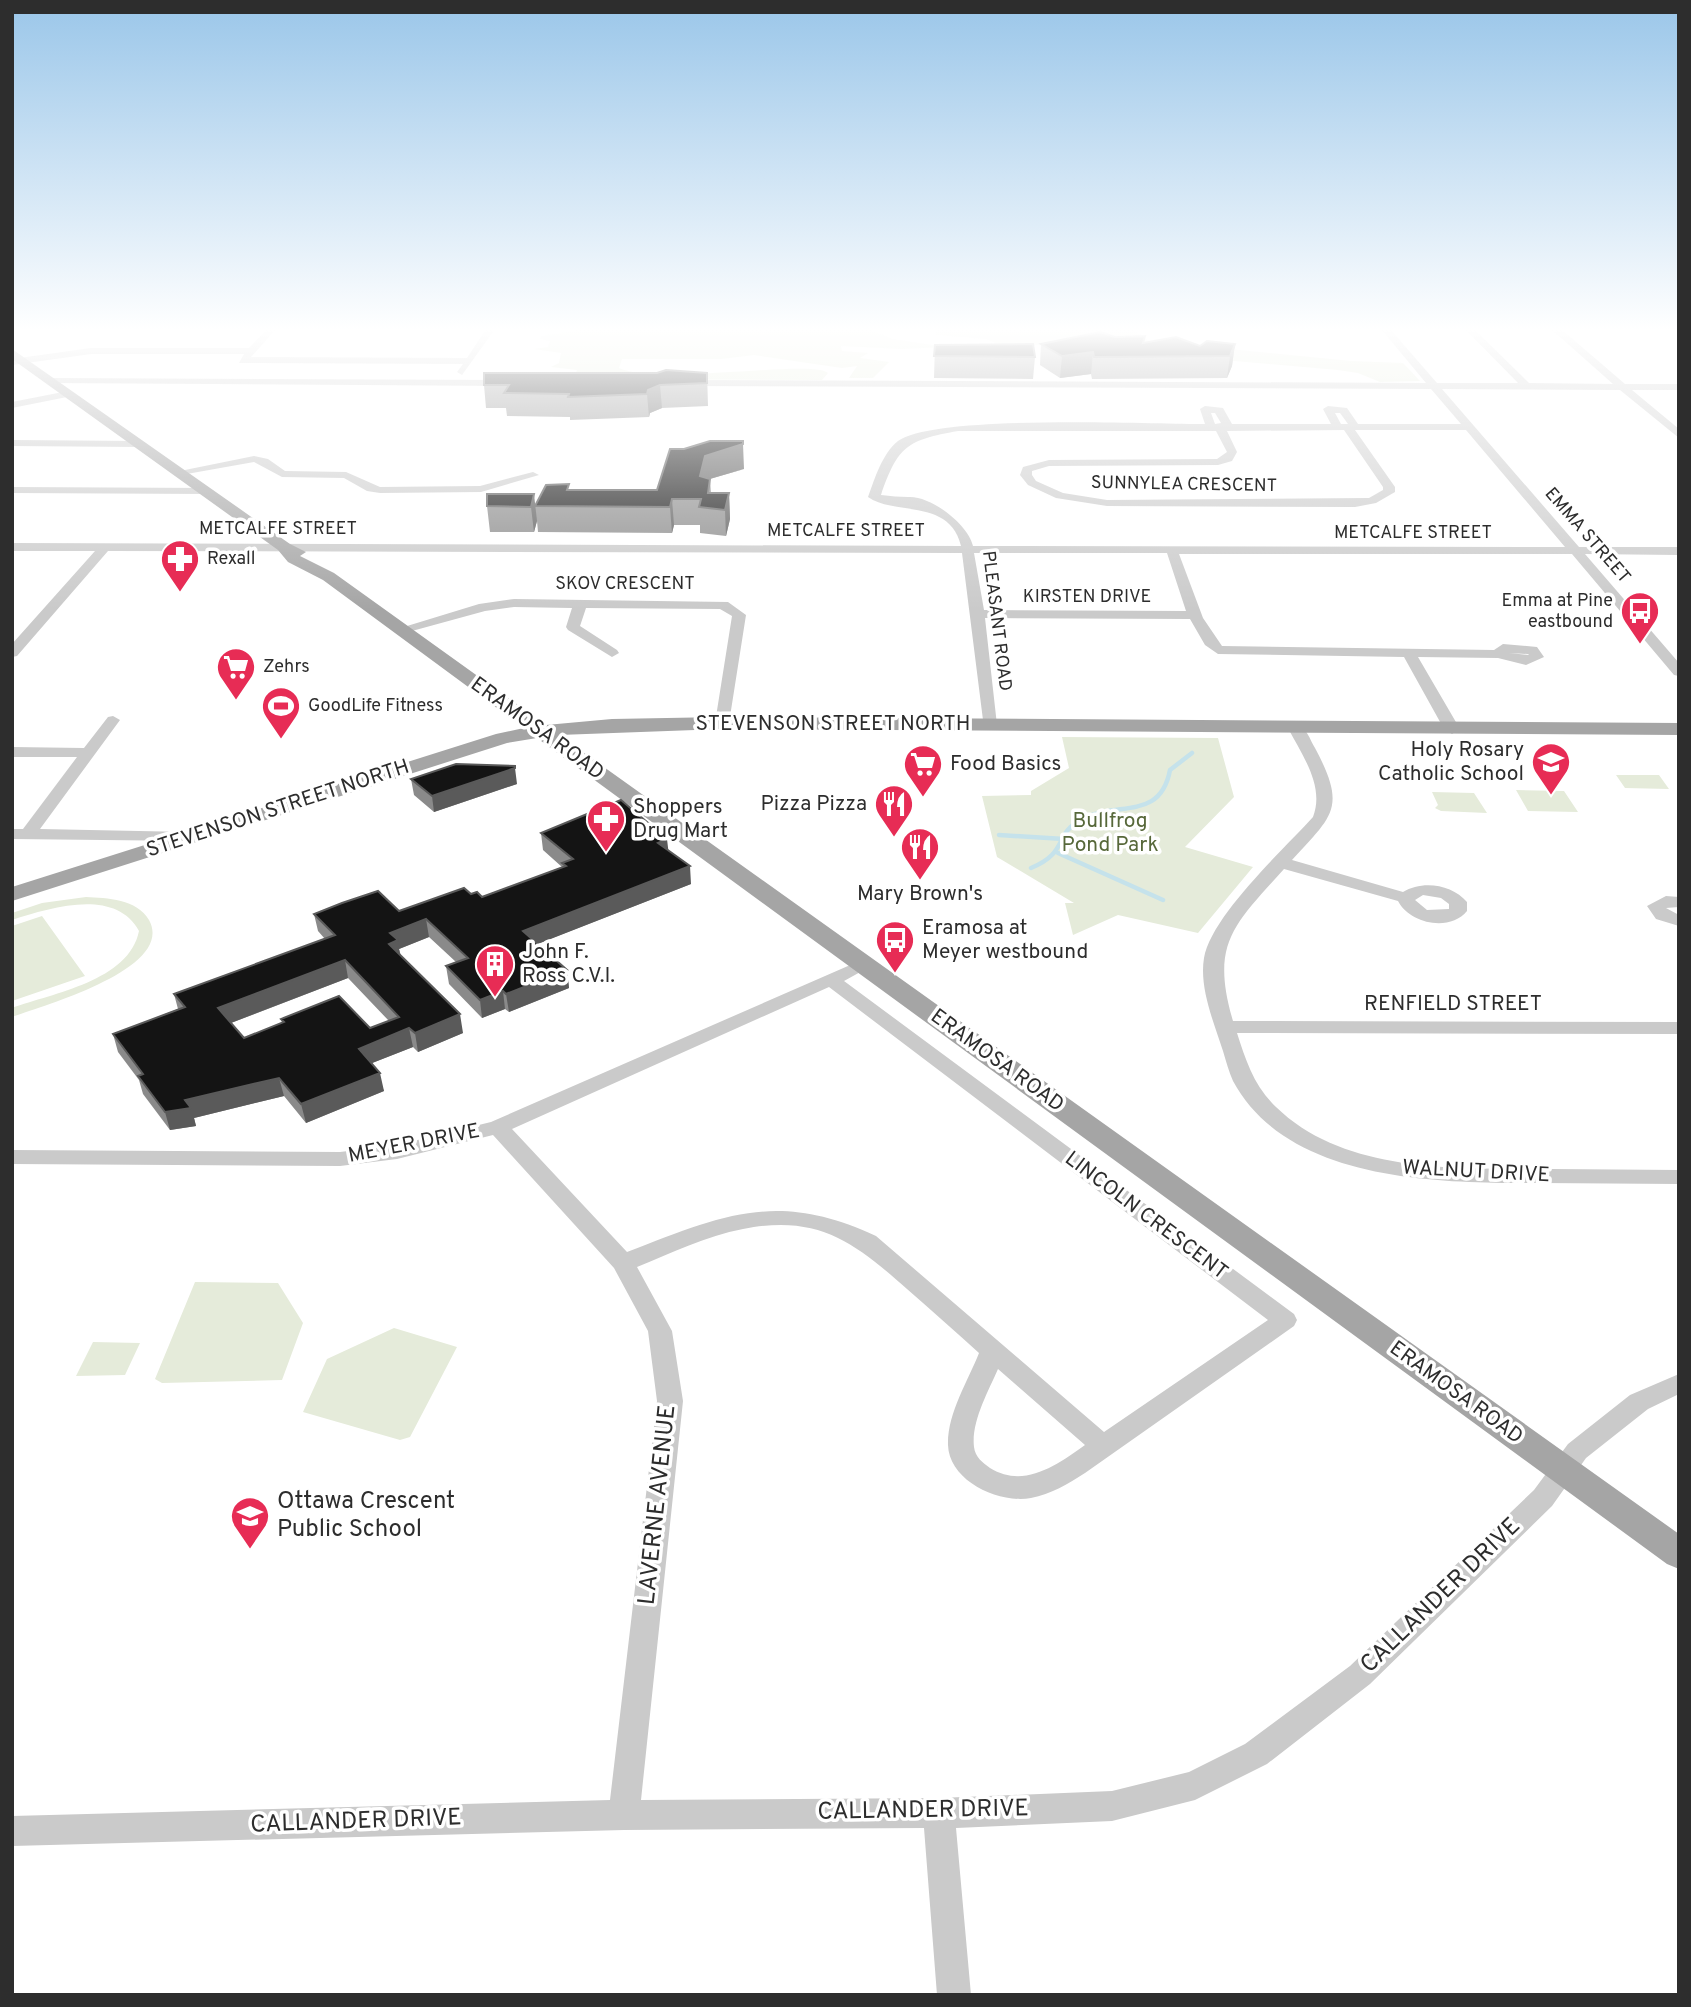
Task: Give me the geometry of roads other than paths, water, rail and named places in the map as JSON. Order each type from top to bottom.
[{"type":"main road","name":"ERAMOSA ROAD","points":[[109,423],[284,547],[288,555],[300,564],[314,569],[401,630],[537,732],[1679,1554]]},
{"type":"main road","name":"STEVENSON STREET NORTH","points":[[12,894],[503,738],[537,732],[622,724],[722,723],[1679,729]]},
{"type":"street","name":"EMMA STREET","points":[[1463,423],[1574,551],[1671,654],[1679,672]]},
{"type":"street","points":[[1665,423],[1679,435]]},
{"type":"street","name":"PLEASANT ROAD","points":[[989,725],[978,614],[962,532],[945,515],[920,505],[878,500],[874,497],[887,459],[894,448],[910,439],[936,432],[990,426],[1466,427]]},
{"type":"street","name":"SUNNYLEA CRESCENT","points":[[1219,426],[1232,452],[1228,459],[1219,462],[1049,463],[1027,468],[1026,475],[1032,483],[1060,496],[1107,503],[1355,504],[1382,497],[1389,492],[1389,487],[1346,427]]},
{"type":"street","points":[[12,443],[139,444]]},
{"type":"street","points":[[181,472],[254,459],[264,461],[282,474],[351,476],[367,488],[380,490],[481,489],[506,480],[533,475]]},
{"type":"street","points":[[12,490],[208,491]]},
{"type":"street","name":"METCALFE STREET","points":[[12,547],[1679,551]]},
{"type":"street","points":[[12,653],[105,547]]},
{"type":"street","points":[[1172,550],[1195,615],[1209,645],[1218,650],[1498,654]]},
{"type":"street","points":[[580,604],[573,626],[612,653]]},
{"type":"street","name":"SKOV CRESCENT","points":[[401,630],[493,606],[712,604],[733,609],[739,615],[739,621],[722,723]]},
{"type":"street","name":"KIRSTEN DRIVE","points":[[978,614],[1195,615]]},
{"type":"street","points":[[1409,654],[1452,729]]},
{"type":"street","points":[[20,834],[89,753],[113,720]]},
{"type":"street","name":"WALNUT DRIVE","points":[[1296,727],[1326,794],[1327,807],[1283,863],[1227,926],[1213,957],[1216,991],[1226,1027],[1243,1080],[1259,1101],[1307,1138],[1362,1161],[1409,1171],[1459,1176],[1679,1177]]},
{"type":"street","points":[[12,752],[89,753]]},
{"type":"street","points":[[20,834],[188,837]]},
{"type":"street","points":[[1283,863],[1405,898]]},
{"type":"street","points":[[1679,902],[1666,901],[1656,906],[1662,915],[1679,921]]},
{"type":"street","name":"MEYER DRIVE","points":[[12,1157],[340,1159],[397,1152],[498,1127],[864,965]]},
{"type":"street","name":"LINCOLN CRESCENT","points":[[830,979],[1285,1320],[1103,1446],[1049,1481],[1029,1488],[1008,1487],[975,1469],[961,1450],[961,1434],[992,1352]]},
{"type":"street","name":"RENFIELD STREET","points":[[1226,1027],[1679,1028]]},
{"type":"street","name":"LAVERNE AVENUE","points":[[498,1127],[623,1264],[660,1331],[670,1401],[624,1815]]},
{"type":"street","points":[[623,1264],[735,1222],[761,1217],[806,1218],[850,1232],[868,1242],[1103,1446]]},
{"type":"street","name":"CALLANDER DRIVE","points":[[12,1831],[624,1815],[939,1813],[1112,1806],[1185,1788],[1226,1771],[1266,1747],[1360,1675],[1543,1498],[1577,1451],[1639,1402],[1679,1383]]},
{"type":"street","points":[[939,1813],[954,1995]]},
{"type":"waterway","points":[[1062,839],[1071,826],[1079,821],[1107,811],[1146,804],[1157,797],[1165,787],[1170,770],[1192,753]]},
{"type":"waterway","points":[[999,835],[1062,839]]},
{"type":"waterway","points":[[1031,868],[1051,856],[1062,839]]},
{"type":"waterway","points":[[1058,853],[1163,900]]},
{"type":"place","name":"Rexall","points":[[180,593]]},
{"type":"place","name":"Emma at Pine eastbound","points":[[1640,645]]},
{"type":"place","name":"Zehrs","points":[[236,701]]},
{"type":"place","name":"GoodLife Fitness","points":[[281,740]]},
{"type":"place","name":"Holy Rosary Catholic School","points":[[1551,796]]},
{"type":"place","name":"Food Basics","points":[[923,798]]},
{"type":"place","name":"Pizza Pizza","points":[[894,838]]},
{"type":"place","name":"Shoppers Drug Mart","points":[[606,853]]},
{"type":"place","name":"Mary Brown's","points":[[920,881]]},
{"type":"place","name":"Eramosa at Meyer westbound","points":[[895,974]]},
{"type":"place","name":"John F. Ross C.V.I.","points":[[495,998]]},
{"type":"place","name":"Ottawa Crescent Public School","points":[[250,1550]]},
{"type":"park label","name":"Bullfrog Pond Park","points":[[1110,833]]}]
